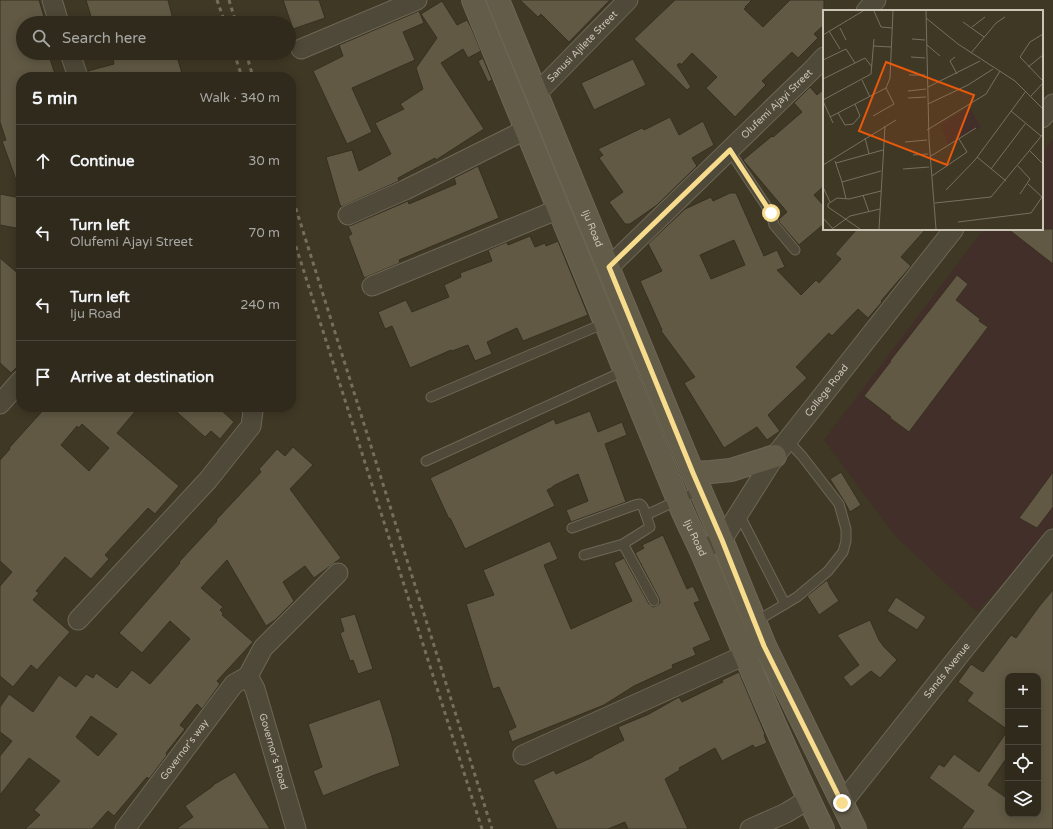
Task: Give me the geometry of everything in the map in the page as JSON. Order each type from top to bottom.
[{"type":"main road","name":"Iju Road","points":[[473,0],[678,500],[701,550],[745,655],[823,829]]},
{"type":"main road","name":"Iju Road","points":[[498,0],[722,540],[764,646],[855,829]]},
{"type":"main road","points":[[697,482],[711,472],[731,470],[781,448]]},
{"type":"street","points":[[52,0],[58,16]]},
{"type":"street","points":[[301,49],[417,0]]},
{"type":"street","name":"Sanusi Ajilete Street","points":[[537,93],[628,0]]},
{"type":"street","points":[[867,10],[876,0]]},
{"type":"street","name":"Olufemi Ajayi Street","points":[[609,267],[823,58]]},
{"type":"street","points":[[72,60],[76,72]]},
{"type":"street","points":[[1043,117],[1053,104]]},
{"type":"street","points":[[348,215],[405,190],[527,129]]},
{"type":"street","points":[[372,286],[559,210]]},
{"type":"street","name":"College Road","points":[[722,540],[781,448],[953,230]]},
{"type":"street","points":[[0,404],[16,386]]},
{"type":"street","points":[[78,620],[213,474],[251,426],[253,412]]},
{"type":"street","name":"Sands Avenue","points":[[842,803],[1053,539]]},
{"type":"street","points":[[701,550],[722,540]]},
{"type":"street","points":[[248,676],[263,648],[338,573]]},
{"type":"street","points":[[523,756],[745,655]]},
{"type":"street","name":"Governor's way","points":[[125,829],[234,684],[248,676]]},
{"type":"street","name":"Governor's Road","points":[[248,676],[255,689],[296,829]]},
{"type":"street","points":[[750,829],[786,813],[809,799]]},
{"type":"lane","points":[[730,150],[771,213],[774,224],[795,250]]},
{"type":"lane","points":[[431,397],[605,323]]},
{"type":"lane","points":[[426,461],[624,370]]},
{"type":"lane","points":[[755,622],[797,597],[828,571],[843,552],[846,541],[846,529],[838,504],[802,456],[781,448]]},
{"type":"lane","points":[[646,515],[678,500],[697,482]]},
{"type":"lane","points":[[572,528],[635,505],[640,504],[644,507],[650,527],[647,530],[623,544],[584,555]]},
{"type":"lane","points":[[739,514],[785,604]]},
{"type":"lane","points":[[623,544],[654,601]]},
{"type":"shaded area","points":[[1052,140],[1053,527],[977,612],[897,538],[824,440],[983,230],[1043,230],[1043,152]]},
{"type":"building","points":[[0,0],[39,0],[44,16],[16,16],[16,60],[50,60],[54,72],[16,72],[16,180],[2,141],[6,140],[0,122]]},
{"type":"building","points":[[86,0],[168,0],[172,16],[91,16]]},
{"type":"building","points":[[283,0],[319,0],[325,18],[296,28],[296,16],[289,16]]},
{"type":"building","points":[[520,0],[610,0],[569,42],[541,14],[538,17]]},
{"type":"building","points":[[675,0],[752,0],[744,9],[763,27],[790,0],[824,0],[823,26],[814,34],[818,38],[798,58],[792,52],[762,81],[766,85],[735,117],[706,88],[717,77],[692,53],[681,65],[680,63],[677,65],[691,87],[687,90],[634,39]]},
{"type":"building","points":[[442,1],[457,25],[467,20],[481,51],[468,58],[463,49],[441,63],[484,129],[436,160],[435,158],[398,178],[399,181],[341,207],[326,157],[352,150],[359,171],[391,154],[375,123],[404,109],[400,104],[423,89],[416,68],[437,38],[421,14]]},
{"type":"building","points":[[419,11],[424,23],[403,32],[415,60],[352,88],[372,132],[347,144],[313,71],[343,56],[339,45]]},
{"type":"building","points":[[483,58],[492,80],[488,82],[478,61]]},
{"type":"building","points":[[633,59],[646,85],[594,110],[581,83]]},
{"type":"building","points":[[113,60],[178,60],[182,72],[88,72],[114,64]]},
{"type":"building","points":[[810,87],[817,95],[823,90],[823,187],[814,195],[823,205],[823,225],[799,245],[779,222],[779,219],[787,212],[743,160],[802,112],[794,103]]},
{"type":"building","points":[[670,117],[679,135],[703,121],[714,145],[692,158],[697,166],[657,205],[630,224],[625,224],[609,202],[623,192],[599,158],[603,155],[598,149],[642,128],[644,130]]},
{"type":"building","points":[[478,166],[499,218],[399,260],[400,263],[364,278],[348,236],[352,234],[348,226],[408,201],[409,204],[456,184],[454,178]]},
{"type":"building","points":[[730,193],[736,193],[764,256],[777,250],[785,267],[777,270],[801,295],[816,280],[819,283],[841,259],[835,254],[856,230],[925,230],[901,257],[911,266],[868,318],[858,309],[832,336],[829,333],[796,367],[807,378],[768,415],[780,431],[767,440],[757,427],[724,448],[684,383],[695,377],[661,331],[662,330],[640,281],[662,271],[648,244],[685,209],[711,197],[713,201]],"holes":[[[734,240],[745,265],[711,279],[700,255]]]},
{"type":"building","points":[[0,194],[16,197],[16,228],[0,225]]},
{"type":"building","points":[[1053,229],[1053,264],[1009,230]]},
{"type":"building","points":[[530,236],[535,247],[545,243],[546,246],[558,241],[588,315],[523,341],[517,328],[487,342],[492,354],[475,361],[468,345],[452,351],[451,350],[410,368],[392,326],[385,329],[378,312],[406,300],[412,312],[449,297],[444,285],[461,277],[460,273],[492,261],[488,250],[507,242],[508,245]]},
{"type":"building","points":[[0,258],[16,272],[16,368],[11,373],[0,363]]},
{"type":"building","points":[[957,275],[968,284],[956,300],[980,319],[979,321],[988,327],[909,432],[864,396]]},
{"type":"building","points":[[590,411],[598,432],[622,422],[627,435],[605,444],[626,502],[571,522],[566,510],[588,501],[578,474],[547,490],[555,506],[465,549],[430,478],[554,419],[556,424]]},
{"type":"building","points":[[41,412],[135,412],[117,433],[179,486],[155,514],[148,508],[105,555],[109,559],[91,579],[65,557],[36,591],[39,593],[33,600],[70,632],[37,670],[31,665],[13,687],[0,676],[0,586],[12,572],[0,561],[0,460],[10,449],[9,448]],"holes":[[[82,424],[109,448],[89,471],[61,445],[77,426],[79,428]]]},
{"type":"building","points":[[177,412],[223,412],[234,422],[220,439],[211,431],[205,437]]},
{"type":"building","points":[[293,447],[313,465],[290,489],[341,558],[314,578],[305,566],[283,582],[294,601],[275,620],[266,626],[227,560],[201,588],[223,607],[220,610],[223,613],[222,615],[253,642],[217,681],[220,684],[202,709],[197,704],[180,725],[185,729],[166,753],[167,755],[149,779],[147,777],[114,816],[108,811],[92,829],[25,829],[40,815],[34,810],[60,781],[29,758],[0,795],[0,756],[12,741],[0,732],[0,707],[9,694],[33,712],[59,675],[76,687],[86,674],[93,678],[96,673],[117,688],[132,670],[150,684],[190,639],[170,621],[142,653],[119,633],[180,563],[179,562],[217,521],[216,520],[261,472],[259,469],[277,449],[285,456]],"holes":[[[91,716],[117,734],[98,756],[76,737]]]},
{"type":"building","points":[[841,472],[861,505],[850,512],[830,479]]},
{"type":"building","points":[[1053,472],[1053,507],[1037,528],[1019,518]]},
{"type":"building","points":[[663,535],[687,589],[693,586],[700,601],[694,603],[711,640],[693,648],[696,655],[672,665],[673,668],[634,686],[604,705],[512,742],[508,731],[516,727],[499,687],[493,689],[466,604],[494,595],[483,570],[550,541],[558,559],[544,565],[571,629],[632,601],[614,563],[624,558],[649,604],[653,607],[659,604],[659,598],[635,553],[644,548],[642,545]]},
{"type":"building","points":[[827,580],[839,601],[819,615],[807,596]]},
{"type":"building","points":[[1053,590],[1053,829],[961,829],[974,811],[929,778],[939,764],[944,767],[954,754],[979,772],[1005,734],[1005,760],[988,785],[1005,797],[1005,817],[1041,817],[1041,673],[1005,673],[1005,728],[967,701],[973,693],[958,682],[971,664],[983,672],[1011,635],[1016,638]]},
{"type":"building","points":[[896,597],[926,617],[917,630],[887,611]]},
{"type":"building","points":[[355,614],[373,669],[358,674],[353,660],[350,661],[340,633],[344,631],[340,618]]},
{"type":"building","points":[[870,620],[879,640],[897,660],[880,678],[871,671],[851,687],[843,677],[859,665],[837,635]]},
{"type":"building","points":[[739,672],[765,734],[767,743],[755,748],[753,745],[722,761],[715,748],[679,768],[680,770],[665,779],[688,829],[628,829],[625,822],[608,829],[557,829],[533,780],[554,770],[556,774],[593,757],[624,740],[618,727],[649,714],[679,697],[682,702],[723,682],[722,680]]},
{"type":"building","points":[[380,699],[400,766],[323,796],[313,771],[322,767],[308,724]]},
{"type":"building","points":[[235,772],[270,829],[176,829],[193,817],[185,806],[213,785]]},
{"type":"railway","points":[[217,0],[223,16]]},
{"type":"railway","points":[[229,0],[234,16]]},
{"type":"railway","points":[[236,60],[240,72]]},
{"type":"railway","points":[[248,60],[252,72]]},
{"type":"railway","points":[[296,209],[492,829]]},
{"type":"railway","points":[[296,247],[482,829]]},
{"type":"route","points":[[771,213],[730,150],[609,267],[722,540],[764,646],[842,803]]}]
